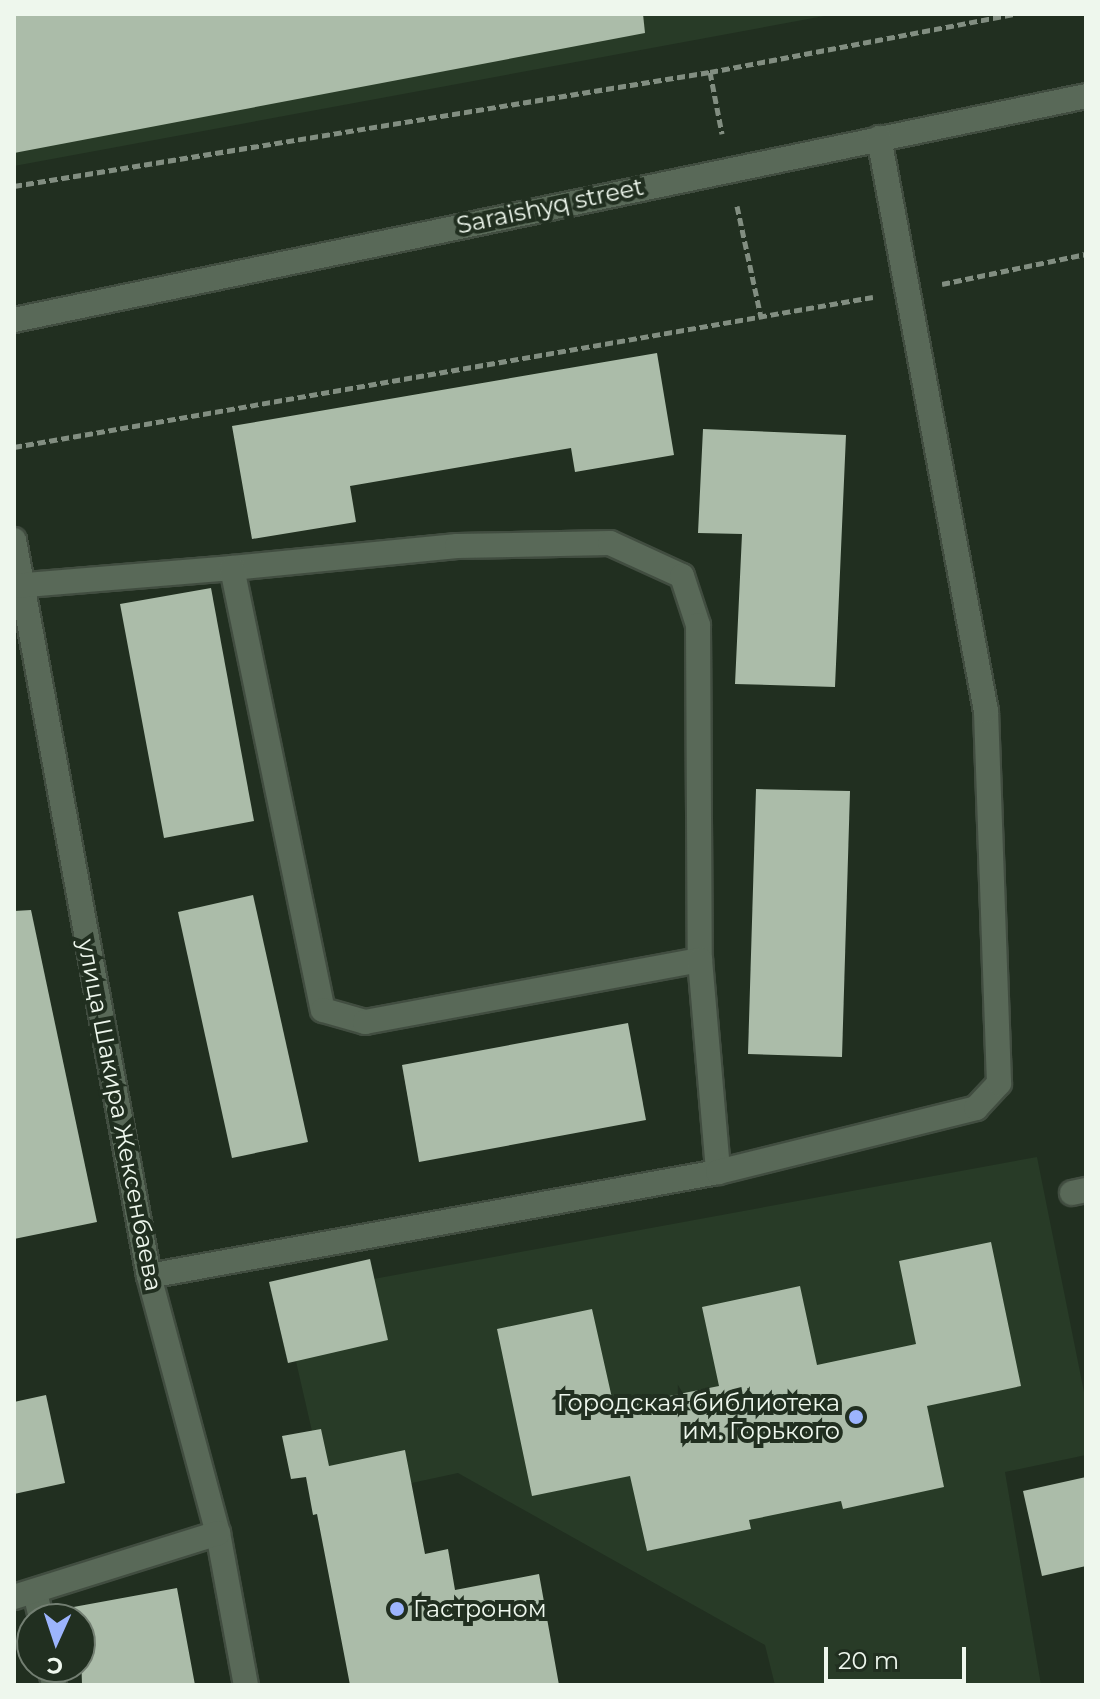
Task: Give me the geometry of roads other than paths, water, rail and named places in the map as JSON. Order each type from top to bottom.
[{"type":"street","name":"Saraishyq street","points":[[14,320],[1086,96]]},
{"type":"street","points":[[149,1276],[718,1172],[976,1108],[999,1083],[986,711],[879,138]]},
{"type":"street","name":"улица Шакира Жексенбаева","points":[[14,540],[18,585],[149,1276],[218,1533],[246,1685]]},
{"type":"street","points":[[18,585],[457,546],[610,543],[682,576],[698,625],[700,960],[718,1172]]},
{"type":"street","points":[[232,568],[323,1010],[365,1022],[700,960]]},
{"type":"street","points":[[25,1594],[218,1533]]},
{"type":"place","name":"Городская библиотека им. Горького","points":[[856,1417]]},
{"type":"place","name":"Гастроном","points":[[397,1609]]}]
